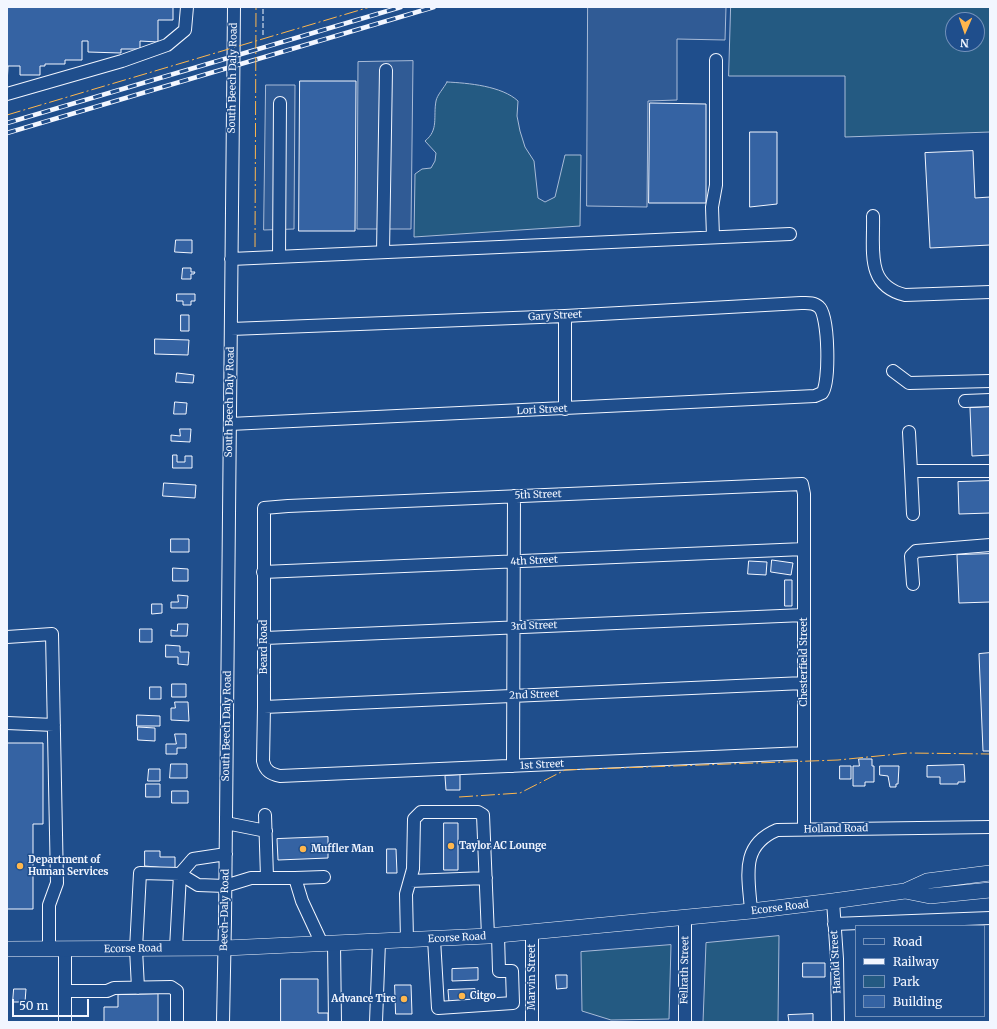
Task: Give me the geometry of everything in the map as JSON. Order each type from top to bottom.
[{"type":"main road","name":"Ecorse Road","points":[[7,949],[225,948],[379,942],[532,932],[685,918],[833,901],[905,891],[927,881],[990,873]]},
{"type":"main road","name":"Ecorse Road","points":[[905,891],[930,896],[990,890]]},
{"type":"street","points":[[7,94],[122,61],[167,45],[185,30],[187,7]]},
{"type":"street","name":"South Beech Daly Road","points":[[226,798],[234,7]]},
{"type":"street","points":[[713,237],[712,207],[716,185],[716,60]]},
{"type":"street","points":[[383,252],[386,70]]},
{"type":"street","points":[[279,257],[280,103]]},
{"type":"street","points":[[873,216],[875,274],[882,284],[892,292],[905,295],[990,292]]},
{"type":"street","points":[[231,259],[790,234]]},
{"type":"street","name":"Gary Street","points":[[231,329],[565,316],[813,304],[819,307],[825,318],[826,364]]},
{"type":"street","points":[[565,316],[565,409]]},
{"type":"street","name":"Lori Street","points":[[230,424],[815,396],[825,390],[826,364]]},
{"type":"street","points":[[893,371],[909,383],[990,381]]},
{"type":"street","points":[[965,401],[990,400]]},
{"type":"street","points":[[910,432],[913,514]]},
{"type":"street","points":[[911,471],[990,471]]},
{"type":"street","name":"5th Street","points":[[264,508],[296,505],[802,484],[804,494]]},
{"type":"street","name":"Chesterfield Street","points":[[804,494],[804,829]]},
{"type":"street","points":[[513,766],[514,496]]},
{"type":"street","name":"Beard Road","points":[[264,508],[264,707],[262,761],[264,767],[268,771],[280,776]]},
{"type":"street","points":[[913,584],[911,556],[916,551],[990,545]]},
{"type":"street","name":"4th Street","points":[[263,572],[804,549]]},
{"type":"street","name":"3rd Street","points":[[264,638],[804,615]]},
{"type":"street","points":[[7,636],[52,634],[54,725],[56,742],[57,883],[49,905],[49,949]]},
{"type":"street","name":"2nd Street","points":[[264,707],[804,683]]},
{"type":"street","points":[[7,723],[54,725]]},
{"type":"street","name":"1st Street","points":[[280,776],[804,753]]},
{"type":"street","name":"Beech-Daly Road","points":[[223,1022],[226,798]]},
{"type":"street","points":[[407,940],[406,894],[413,869],[414,819],[421,812],[478,812],[483,815],[486,878],[493,935],[500,971],[512,971],[513,1003],[438,1008],[434,939]]},
{"type":"street","points":[[265,815],[267,877]]},
{"type":"street","points":[[226,822],[266,831]]},
{"type":"street","name":"Holland Road","points":[[751,911],[748,870],[749,860],[753,848],[761,838],[776,830],[990,827]]},
{"type":"street","points":[[176,948],[180,874],[193,859],[226,854]]},
{"type":"street","points":[[138,988],[136,949],[140,874],[180,874],[198,885],[225,886],[251,878],[324,877]]},
{"type":"street","points":[[295,878],[302,901],[328,944],[335,1022]]},
{"type":"street","points":[[410,881],[486,878]]},
{"type":"street","name":"Harold Street","points":[[833,901],[837,959],[838,1022]]},
{"type":"street","name":"Fellrath Street","points":[[685,918],[685,1022]]},
{"type":"street","points":[[834,924],[990,918]]},
{"type":"street","name":"Marvin Street","points":[[532,932],[532,1022]]},
{"type":"street","points":[[366,1022],[376,1022],[379,942]]},
{"type":"street","points":[[65,949],[65,1022]]},
{"type":"street","points":[[65,991],[107,991],[114,988],[176,989],[177,1022]]},
{"type":"green space","points":[[731,7],[990,7],[990,132],[845,137],[845,76],[729,76]]},
{"type":"green space","points":[[447,82],[484,86],[503,92],[518,101],[517,116],[520,131],[525,147],[534,161],[538,198],[545,202],[555,197],[565,155],[581,155],[580,226],[414,237],[415,174],[422,169],[431,168],[435,161],[436,153],[425,141],[434,128],[437,99]]},
{"type":"green space","points":[[779,936],[778,1022],[703,1022],[706,943]]},
{"type":"green space","points":[[671,945],[669,1019],[611,1020],[582,1011],[581,952]]},
{"type":"shaded area","points":[[588,7],[726,7],[725,40],[677,39],[677,100],[648,101],[647,207],[587,206]]},
{"type":"shaded area","points":[[413,61],[411,229],[357,229],[358,62]]},
{"type":"shaded area","points":[[266,85],[295,85],[294,229],[264,230]]},
{"type":"building","points":[[7,7],[173,7],[173,20],[158,20],[158,42],[140,41],[140,49],[121,49],[121,53],[88,52],[88,41],[82,41],[82,60],[65,60],[65,64],[45,64],[45,66],[40,66],[40,75],[20,75],[20,66],[8,66],[7,85]]},
{"type":"building","points":[[300,81],[356,81],[355,231],[299,231]]},
{"type":"building","points":[[650,103],[706,104],[706,203],[649,203]]},
{"type":"building","points":[[750,132],[777,132],[777,204],[750,207]]},
{"type":"building","points":[[973,151],[975,198],[990,197],[990,245],[930,248],[925,153]]},
{"type":"building","points":[[176,240],[192,240],[192,253],[175,252]]},
{"type":"building","points":[[183,268],[191,268],[191,272],[195,272],[194,274],[191,274],[191,279],[182,279]]},
{"type":"building","points":[[177,294],[195,294],[195,301],[191,301],[191,305],[183,305],[183,301],[177,301]]},
{"type":"building","points":[[181,315],[189,315],[189,331],[181,331]]},
{"type":"building","points":[[155,339],[189,340],[188,355],[155,354]]},
{"type":"building","points":[[177,373],[194,375],[193,383],[176,382]]},
{"type":"building","points":[[175,402],[187,403],[186,414],[174,414]]},
{"type":"building","points":[[990,407],[990,455],[972,456],[970,408]]},
{"type":"building","points":[[180,429],[191,429],[190,442],[171,441],[171,435],[180,436]]},
{"type":"building","points":[[173,455],[177,455],[177,462],[185,462],[185,456],[192,456],[192,468],[173,468]]},
{"type":"building","points":[[990,481],[990,513],[959,514],[958,482]]},
{"type":"building","points":[[164,483],[196,485],[195,498],[163,496]]},
{"type":"building","points":[[171,539],[189,539],[189,552],[171,552]]},
{"type":"building","points":[[990,554],[990,602],[959,603],[957,555]]},
{"type":"building","points":[[772,560],[793,563],[791,575],[771,572]]},
{"type":"building","points":[[749,561],[767,562],[766,575],[748,574]]},
{"type":"building","points":[[173,568],[188,569],[188,581],[173,581]]},
{"type":"building","points":[[785,580],[792,580],[792,606],[785,606]]},
{"type":"building","points":[[178,595],[188,596],[187,608],[171,608],[171,602],[178,602]]},
{"type":"building","points":[[152,604],[162,604],[162,613],[152,614]]},
{"type":"building","points":[[178,624],[188,624],[187,636],[171,636],[171,630],[177,631]]},
{"type":"building","points":[[140,629],[152,629],[152,642],[140,642]]},
{"type":"building","points":[[166,645],[180,646],[180,652],[189,652],[188,665],[178,664],[178,657],[166,657]]},
{"type":"building","points":[[990,653],[990,751],[983,751],[979,654]]},
{"type":"building","points":[[172,684],[186,684],[186,697],[172,697]]},
{"type":"building","points":[[150,687],[161,687],[161,699],[150,699]]},
{"type":"building","points":[[175,702],[188,702],[189,721],[171,720],[171,708],[175,708]]},
{"type":"building","points":[[137,715],[160,716],[160,726],[137,726]]},
{"type":"building","points":[[138,727],[155,728],[155,741],[138,740]]},
{"type":"building","points":[[175,734],[186,734],[186,748],[177,748],[177,754],[166,754],[166,744],[176,744]]},
{"type":"building","name":"Department of Human Services","points":[[7,743],[43,743],[43,824],[33,824],[33,909],[7,909]]},
{"type":"building","points":[[859,759],[872,759],[872,766],[874,766],[874,782],[865,782],[865,786],[853,786],[853,766],[859,766]]},
{"type":"building","points":[[171,764],[187,764],[187,778],[170,778]]},
{"type":"building","points":[[964,765],[965,782],[958,782],[958,784],[940,784],[940,777],[927,777],[927,766]]},
{"type":"building","points":[[840,766],[851,766],[851,779],[840,779]]},
{"type":"building","points":[[880,766],[899,766],[898,784],[896,784],[896,787],[890,787],[888,776],[880,775]]},
{"type":"building","points":[[149,769],[160,769],[160,781],[148,781]]},
{"type":"building","points":[[460,775],[460,790],[446,790],[445,776]]},
{"type":"building","points":[[146,784],[160,784],[160,797],[146,797]]},
{"type":"building","points":[[172,791],[188,791],[188,803],[172,803]]},
{"type":"building","name":"Taylor AC Lounge","points":[[444,823],[458,823],[458,870],[444,870]]},
{"type":"building","name":"Muffler Man","points":[[328,837],[328,858],[278,860],[277,839]]},
{"type":"building","points":[[387,849],[396,849],[397,873],[387,873]]},
{"type":"building","points":[[145,851],[160,851],[160,857],[175,857],[175,869],[145,866]]},
{"type":"building","points":[[803,963],[825,963],[825,977],[803,977]]},
{"type":"building","points":[[478,968],[478,980],[452,981],[452,969]]},
{"type":"building","points":[[556,975],[567,975],[567,988],[557,989]]},
{"type":"building","points":[[281,979],[318,979],[318,1013],[328,1013],[328,1022],[281,1022]]},
{"type":"building","name":"Advance Tire","points":[[395,985],[411,985],[412,1014],[396,1014]]},
{"type":"building","points":[[14,989],[26,989],[25,1002],[13,1002]]},
{"type":"building","points":[[475,989],[475,1001],[449,1002],[448,990]]},
{"type":"building","points":[[158,994],[158,1022],[104,1022],[104,1007],[118,1007],[118,995]]},
{"type":"building","points":[[813,1014],[813,1022],[789,1022],[788,1015]]},
{"type":"railway","points":[[7,123],[401,7]]},
{"type":"railway","points":[[7,133],[434,7]]},
{"type":"fence","points":[[263,7],[263,35]]},
{"type":"power","points":[[255,247],[256,7]]},
{"type":"power","points":[[7,115],[370,7]]},
{"type":"power","points":[[459,797],[520,793],[565,770],[838,760],[908,753],[990,754]]},
{"type":"place","name":"Taylor AC Lounge","points":[[451,846]]},
{"type":"place","name":"Muffler Man","points":[[303,849]]},
{"type":"place","name":"Department of Human Services","points":[[20,866]]},
{"type":"place","name":"Citgo","points":[[462,996]]},
{"type":"place","name":"Advance Tire","points":[[404,999]]}]
